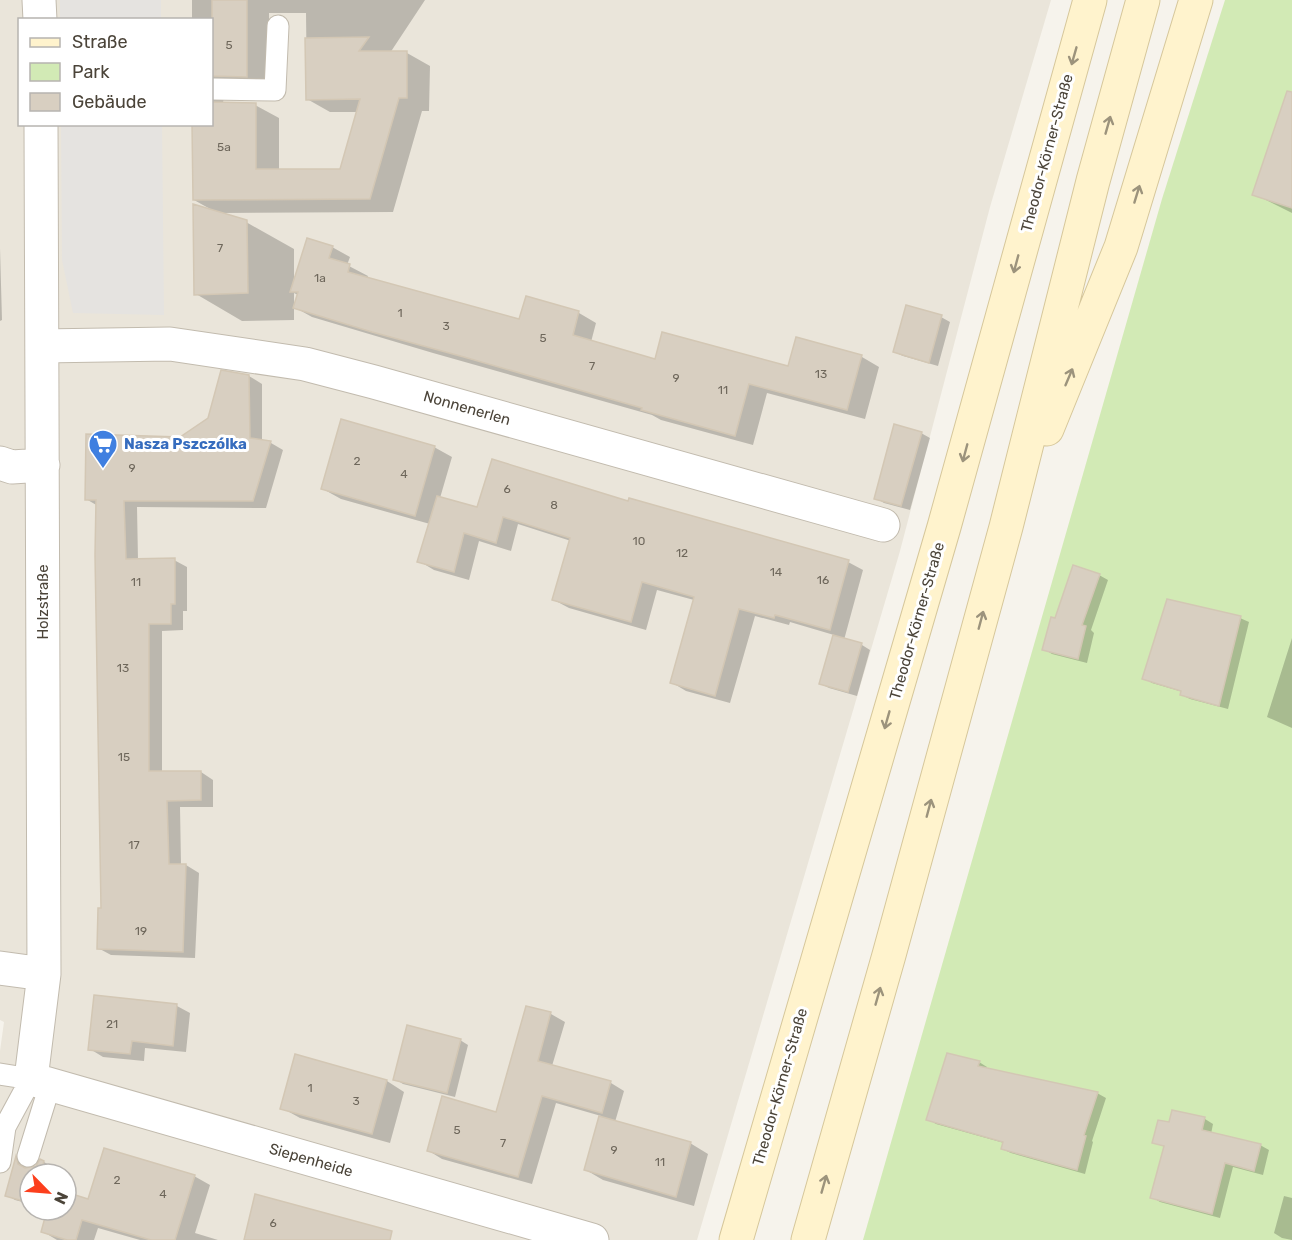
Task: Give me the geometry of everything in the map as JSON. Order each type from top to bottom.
[{"type":"main road","name":"Theodor-Körner-Straße","points":[[736,1240],[944,527],[1090,0]]},
{"type":"main road","points":[[808,1240],[890,955],[1006,527],[1093,181],[1143,0]]},
{"type":"main road","points":[[1006,527],[1079,355],[1121,247],[1196,0]]},
{"type":"street","points":[[39,0],[40,18]]},
{"type":"street","name":"Holzstraße","points":[[27,1079],[44,974],[41,126]]},
{"type":"street","name":"Nonnenerlen","points":[[42,345],[170,344],[305,364],[374,381],[883,525]]},
{"type":"street","points":[[0,463],[12,467],[43,465]]},
{"type":"street","points":[[0,968],[44,974]]},
{"type":"street","name":"Siepenheide","points":[[27,1079],[592,1240]]},
{"type":"lane","points":[[213,89],[275,90],[278,26]]},
{"type":"lane","points":[[27,1079],[28,1156]]},
{"type":"lane","points":[[0,1162],[5,1127],[27,1079]]},
{"type":"shaded area","points":[[0,0],[1051,0],[990,207],[900,551],[697,1240],[0,1240],[0,1051],[4,1022],[0,1020]]},
{"type":"shaded area","points":[[60,0],[161,0],[161,18],[60,18]]},
{"type":"shaded area","points":[[61,126],[162,126],[164,315],[73,313],[62,260]]},
{"type":"green space","points":[[1225,0],[1292,0],[1292,1240],[863,1240],[1162,199]]},
{"type":"building","points":[[212,0],[247,0],[247,77],[213,76]]},
{"type":"building","points":[[369,37],[359,51],[407,51],[407,98],[399,98],[370,199],[193,200],[192,126],[213,126],[213,102],[256,103],[256,169],[340,169],[360,99],[306,100],[305,38]]},
{"type":"building","points":[[1287,91],[1292,92],[1292,208],[1252,195]]},
{"type":"building","points":[[193,204],[247,220],[248,293],[194,295]]},
{"type":"building","points":[[307,238],[333,246],[329,258],[350,264],[348,272],[519,319],[526,296],[579,311],[573,335],[655,359],[662,332],[788,366],[796,337],[862,355],[847,410],[749,384],[735,436],[293,308],[298,292],[290,292]]},
{"type":"building","points":[[906,305],[942,315],[929,363],[893,352]]},
{"type":"building","points":[[221,370],[249,375],[250,438],[271,441],[253,501],[124,501],[126,559],[175,558],[175,604],[171,604],[171,624],[149,624],[149,771],[201,771],[201,800],[167,801],[169,864],[186,864],[183,952],[97,949],[98,908],[101,908],[96,500],[85,500],[86,434],[180,437],[208,418]]},
{"type":"building","points":[[341,419],[435,446],[415,516],[321,489]]},
{"type":"building","points":[[894,424],[922,432],[901,506],[874,499]]},
{"type":"building","points":[[492,459],[628,501],[629,498],[849,560],[830,630],[775,615],[774,618],[739,609],[715,696],[670,683],[694,597],[642,582],[631,622],[552,600],[570,538],[503,517],[496,543],[464,533],[454,572],[417,562],[437,496],[477,507]]},
{"type":"building","points":[[1073,565],[1100,574],[1082,625],[1086,626],[1078,659],[1042,650],[1051,617],[1055,618]]},
{"type":"building","points":[[1167,599],[1241,616],[1219,706],[1180,695],[1181,691],[1142,679]]},
{"type":"building","points":[[833,635],[862,643],[848,692],[819,684]]},
{"type":"building","points":[[94,995],[177,1004],[173,1046],[132,1041],[130,1054],[88,1050]]},
{"type":"building","points":[[526,1006],[551,1012],[538,1061],[611,1081],[602,1113],[542,1096],[518,1177],[427,1151],[442,1096],[496,1112]]},
{"type":"building","points":[[407,1025],[461,1039],[447,1093],[393,1080]]},
{"type":"building","points":[[947,1053],[980,1061],[978,1066],[1098,1092],[1084,1135],[1086,1136],[1077,1170],[1001,1149],[1003,1142],[926,1120]]},
{"type":"building","points":[[295,1054],[387,1080],[372,1134],[280,1109]]},
{"type":"building","points":[[1172,1110],[1205,1117],[1202,1130],[1261,1144],[1254,1171],[1225,1163],[1212,1214],[1150,1198],[1164,1146],[1152,1143],[1158,1120],[1169,1122]]},
{"type":"building","points":[[599,1116],[691,1142],[676,1197],[584,1170]]},
{"type":"building","points":[[104,1148],[195,1175],[175,1240],[151,1240],[82,1220],[76,1240],[67,1240],[41,1232],[44,1222],[78,1222],[78,1196],[88,1199]]},
{"type":"building","points":[[16,1156],[18,1200],[5,1196]]},
{"type":"building","points":[[255,1194],[392,1231],[390,1240],[244,1240]]},
{"type":"place","name":"Nasza Pszczólka","points":[[103,470]]}]
